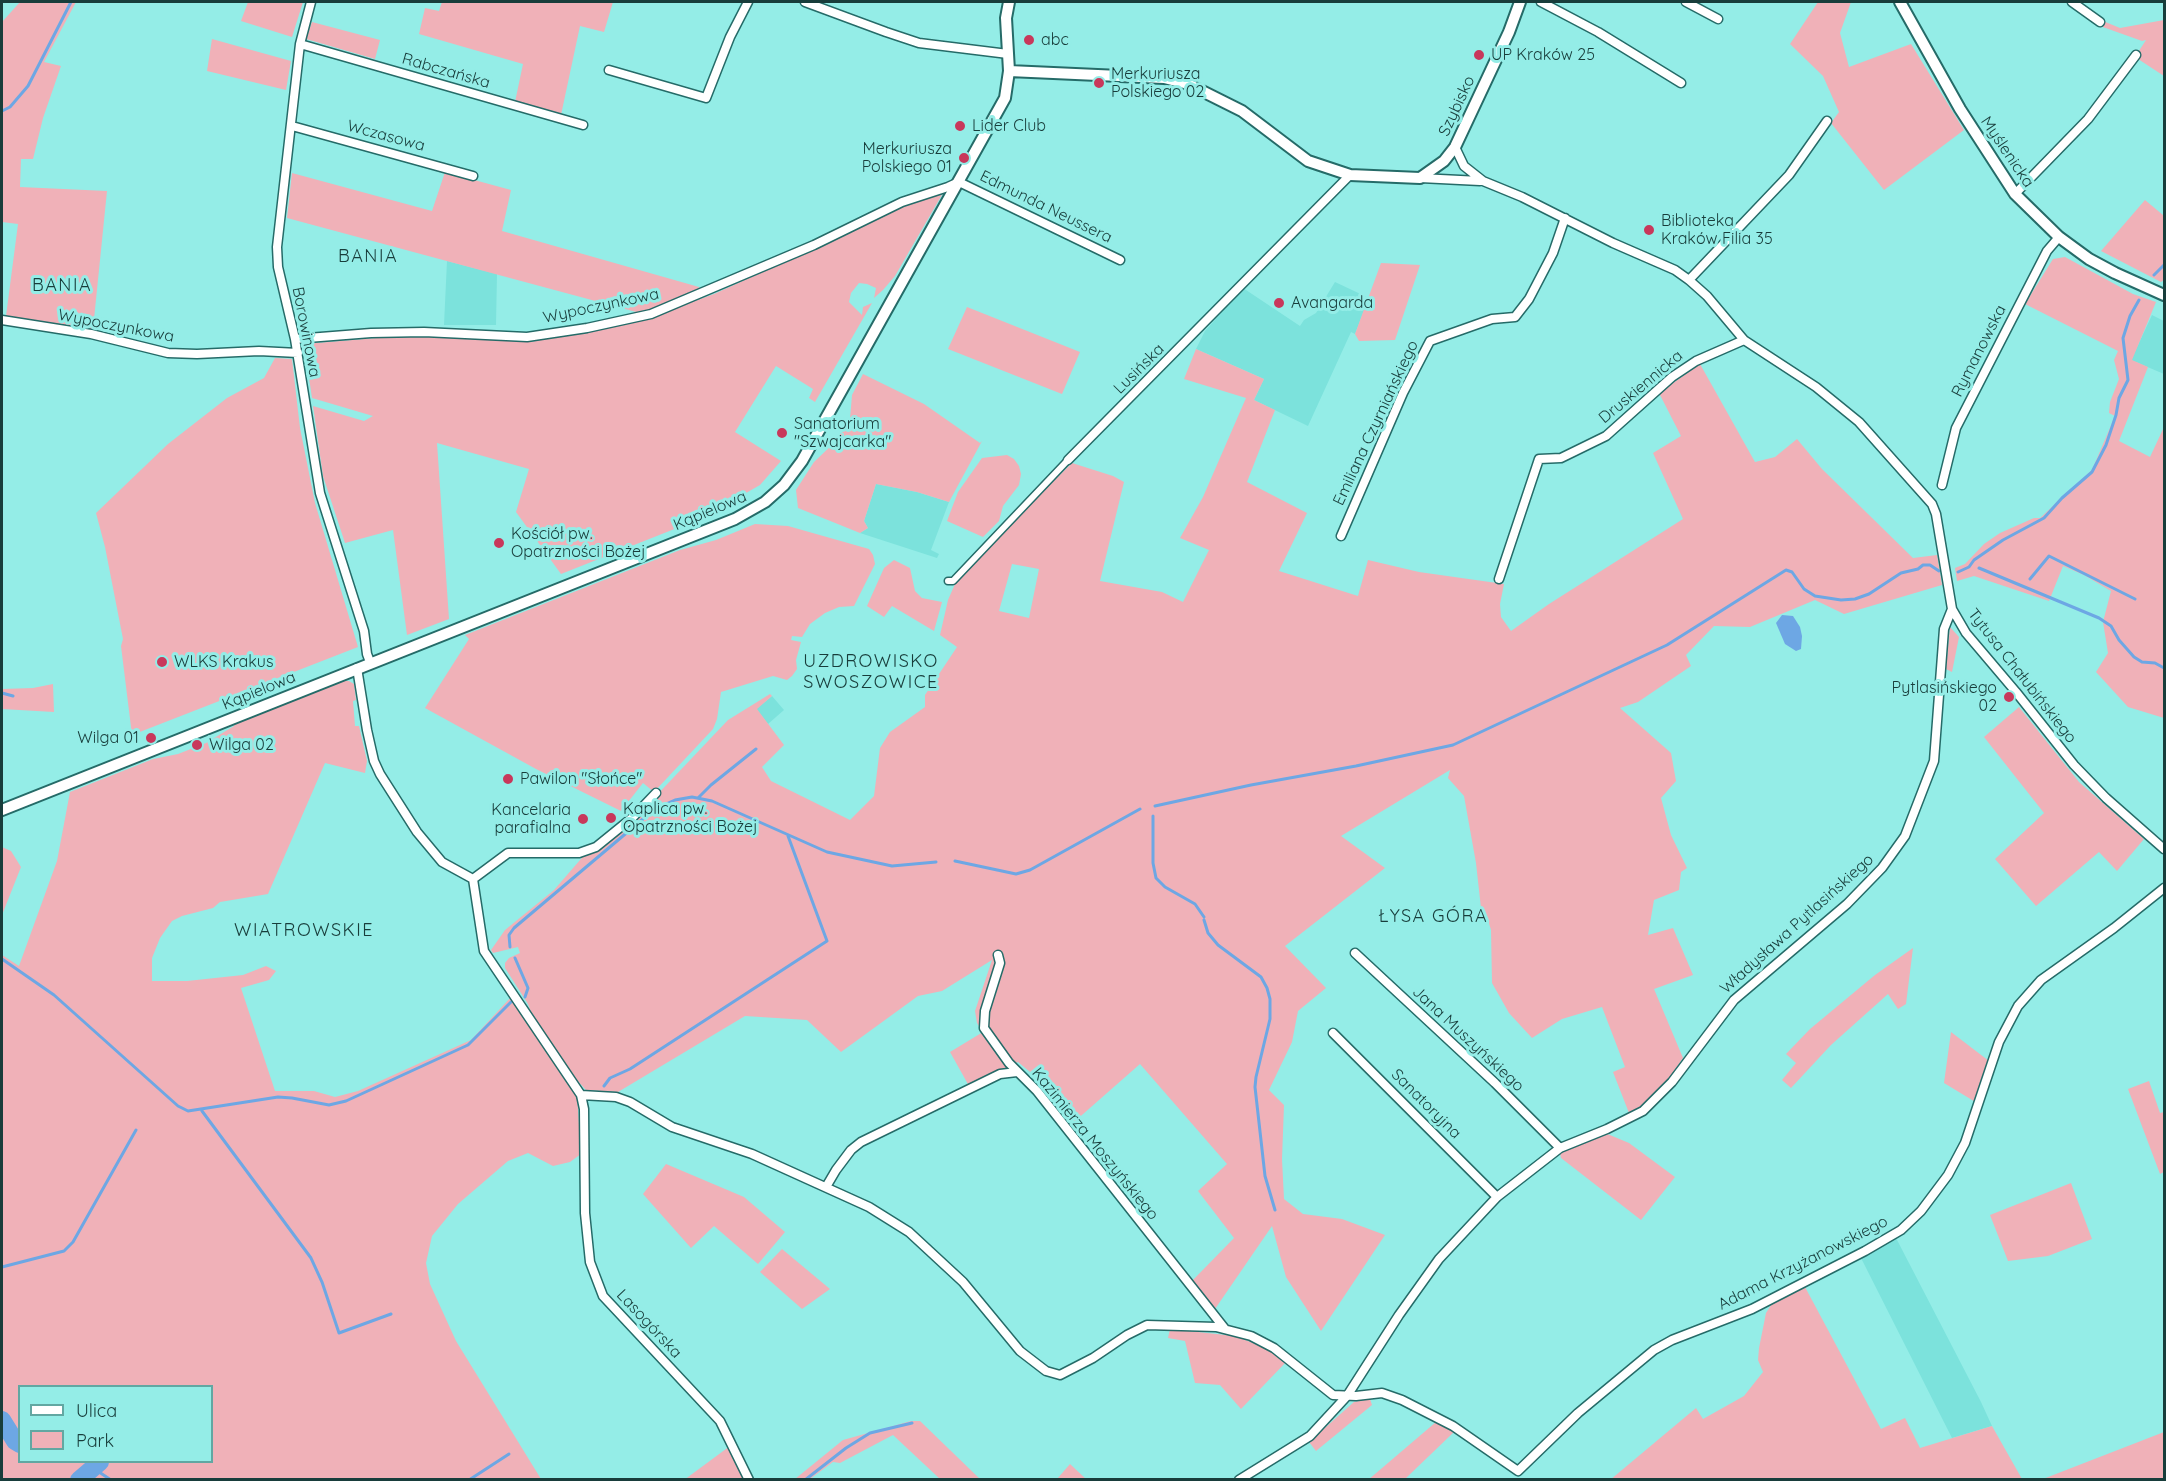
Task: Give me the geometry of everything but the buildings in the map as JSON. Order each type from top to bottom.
[{"type":"street","name":"Borowinowa","points":[[311,2],[300,44],[277,256],[298,353],[320,493],[364,631],[370,662]]},
{"type":"street","points":[[609,70],[706,98],[730,37],[748,2]]},
{"type":"street","points":[[805,2],[919,43],[1008,54]]},
{"type":"street","name":"Kąpielowa","points":[[2,810],[735,519],[765,502],[784,485],[802,461],[1005,98],[1009,71],[1006,18],[1009,2]]},
{"type":"street","name":"Szybisko","points":[[1420,178],[1444,161],[1455,147],[1509,32],[1520,2]]},
{"type":"street","points":[[1541,2],[1598,32],[1681,83]]},
{"type":"street","points":[[1686,2],[1718,19]]},
{"type":"street","name":"Myślenicka","points":[[1900,2],[1960,110],[2015,194],[2059,237],[2089,259],[2164,295]]},
{"type":"street","points":[[2072,2],[2100,22]]},
{"type":"street","name":"Rabczańska","points":[[300,44],[583,125]]},
{"type":"street","points":[[2015,194],[2088,119],[2136,55]]},
{"type":"street","name":"Tytusa Chałubińskiego","points":[[1009,71],[1164,78],[1188,84],[1242,111],[1308,161],[1350,175],[1483,181]]},
{"type":"street","points":[[1689,280],[1789,175],[1827,121]]},
{"type":"street","name":"Wczasowa","points":[[291,126],[473,176]]},
{"type":"street","name":"Tytusa Chałubińskiego","points":[[1455,147],[1464,166],[1483,181],[1522,197],[1612,243],[1675,270],[1707,296],[1744,340],[1816,387],[1859,422],[1932,504],[1936,514],[1952,609],[1966,633],[2074,765],[2106,798],[2164,849]]},
{"type":"street","name":"Lusińska","points":[[948,581],[953,581],[1068,460],[1350,175]]},
{"type":"street","name":"Edmunda Neussera","points":[[959,182],[1120,260]]},
{"type":"street","name":"Wypoczynkowa","points":[[295,339],[424,332],[527,337],[587,328],[651,314],[814,245],[902,202],[948,188],[959,182]]},
{"type":"street","name":"Emiliana Czyrniańskiego","points":[[1341,536],[1403,393],[1430,341],[1492,319],[1515,318],[1529,299],[1553,253],[1565,218]]},
{"type":"street","name":"Rymanowska","points":[[1942,485],[1956,428],[2047,251],[2059,237]]},
{"type":"street","name":"Wypoczynkowa","points":[[2,320],[91,334],[168,353],[259,351],[298,353]]},
{"type":"street","name":"Druskiennicka","points":[[1499,579],[1539,459],[1561,458],[1606,436],[1672,377],[1696,361],[1744,340]]},
{"type":"street","name":"Władysława Pytlasińskiego","points":[[1239,1479],[1310,1436],[1347,1396],[1399,1314],[1439,1259],[1497,1197],[1560,1149],[1643,1111],[1672,1082],[1734,1000],[1846,904],[1882,868],[1905,836],[1934,761],[1944,628],[1952,609]]},
{"type":"street","points":[[357,668],[367,730],[374,761],[380,774],[417,832],[442,862],[473,879]]},
{"type":"street","points":[[473,879],[508,853],[579,853],[596,847],[633,817],[656,793]]},
{"type":"street","points":[[473,879],[484,951],[581,1095],[616,1097],[630,1101],[672,1127],[752,1154],[869,1207],[909,1232],[963,1282],[1020,1351],[1046,1371],[1060,1375],[1147,1325],[1183,1325],[1225,1329],[1251,1336],[1274,1348],[1333,1395],[1347,1396]]},
{"type":"street","name":"Adama Krzyżanowskiego","points":[[1347,1396],[1383,1393],[1402,1400],[1453,1426],[1518,1471],[1578,1413],[1654,1350],[1672,1340],[1752,1309],[1865,1251],[1900,1230],[1921,1211],[1948,1175],[1965,1143],[1999,1042],[2018,1006],[2041,980],[2164,888]]},
{"type":"street","name":"Jana Muszyńskiego","points":[[1355,953],[1488,1076],[1560,1149]]},
{"type":"street","points":[[998,955],[1000,963],[985,1011],[984,1028],[1017,1072]]},
{"type":"street","name":"Sanatoryjna","points":[[1334,1033],[1497,1197]]},
{"type":"street","name":"Kazimierza Moszyńskiego","points":[[826,1187],[851,1150],[861,1142],[1000,1074],[1017,1072],[1037,1091],[1225,1329]]},
{"type":"street","name":"Lasogórska","points":[[581,1095],[584,1109],[587,1237],[590,1262],[603,1296],[720,1421],[748,1479]]},
{"type":"shaded area","points":[[447,261],[497,274],[496,325],[444,325]]},
{"type":"shaded area","points":[[1335,282],[1369,298],[1355,334],[1351,332],[1308,426],[1254,400],[1264,379],[1196,349],[1205,331],[1243,288],[1300,326],[1304,320],[1316,313]]},
{"type":"shaded area","points":[[2152,315],[2164,321],[2164,374],[2131,360]]},
{"type":"shaded area","points":[[876,484],[917,492],[949,502],[931,550],[939,554],[937,558],[860,533],[868,528],[864,521]]},
{"type":"shaded area","points":[[1782,615],[1793,616],[1800,627],[1801,649],[1796,651],[1785,644],[1776,623]]},
{"type":"shaded area","points":[[772,696],[784,710],[768,724],[756,709]]},
{"type":"shaded area","points":[[1896,1238],[1992,1426],[1952,1438],[1861,1258]]},
{"type":"green space","points":[[20,2],[76,2],[44,62],[61,66],[43,118],[33,159],[21,159],[20,187],[107,191],[93,329],[6,316],[18,224],[2,222],[2,22]]},
{"type":"green space","points":[[248,2],[303,2],[292,37],[241,21]]},
{"type":"green space","points":[[442,2],[613,2],[604,32],[580,26],[561,115],[515,102],[523,64],[419,34],[425,8],[439,11]]},
{"type":"green space","points":[[1818,2],[1851,2],[1840,33],[1849,67],[1911,44],[1964,130],[1884,190],[1831,123],[1839,112],[1823,76],[1790,44]]},
{"type":"green space","points":[[2164,20],[2164,76],[2135,57],[2146,40],[2142,41],[2100,26],[2103,21],[2120,28]]},
{"type":"green space","points":[[312,22],[380,40],[375,59],[306,39]]},
{"type":"green space","points":[[212,39],[291,61],[286,90],[207,71]]},
{"type":"green space","points":[[445,172],[511,190],[502,231],[699,287],[699,291],[640,313],[287,218],[292,173],[432,211]]},
{"type":"green space","points":[[943,193],[895,276],[883,290],[874,298],[876,288],[859,283],[851,293],[849,302],[862,315],[863,307],[872,303],[815,402],[809,398],[813,389],[776,366],[735,432],[781,461],[760,485],[732,501],[698,513],[682,526],[561,574],[516,512],[529,469],[437,443],[449,619],[407,635],[393,530],[345,543],[323,476],[313,406],[364,421],[373,416],[312,398],[304,344],[413,335],[531,342],[653,316],[714,294],[907,203]]},
{"type":"green space","points":[[2145,200],[2163,215],[2164,213],[2164,280],[2161,282],[2101,251]]},
{"type":"green space","points":[[2065,257],[2133,294],[2156,302],[2132,360],[2148,367],[2119,441],[2150,457],[2164,427],[2164,718],[2128,707],[2096,672],[2108,653],[2103,622],[2111,591],[2063,566],[2049,601],[1974,576],[1957,581],[1955,568],[1965,564],[1984,544],[2000,533],[2034,518],[2040,518],[2092,470],[2115,416],[2109,413],[2110,402],[2119,379],[2114,360],[2118,351],[2025,304],[2053,259]]},
{"type":"green space","points":[[1381,263],[1420,265],[1395,340],[1359,341],[1355,334]]},
{"type":"green space","points":[[967,307],[1080,352],[1062,394],[948,349]]},
{"type":"green space","points":[[1196,349],[1264,379],[1254,400],[1275,410],[1247,482],[1307,513],[1279,571],[1358,596],[1368,560],[1419,572],[1504,584],[1500,604],[1501,617],[1511,631],[1549,604],[1683,519],[1653,453],[1681,436],[1659,393],[1700,364],[1755,462],[1775,457],[1797,439],[1822,469],[1913,558],[1937,555],[1942,585],[1844,614],[1815,600],[1750,627],[1714,626],[1686,655],[1691,666],[1638,702],[1620,708],[1671,753],[1676,781],[1661,798],[1671,835],[1687,868],[1681,872],[1679,890],[1654,900],[1648,935],[1673,928],[1693,975],[1654,989],[1683,1058],[1663,1087],[1649,1102],[1629,1113],[1613,1072],[1625,1067],[1602,1007],[1562,1019],[1532,1038],[1509,1013],[1492,983],[1491,930],[1487,917],[1482,917],[1476,863],[1464,796],[1448,778],[1450,770],[1341,836],[1385,868],[1285,946],[1326,988],[1298,1011],[1292,1042],[1269,1090],[1284,1105],[1282,1159],[1284,1199],[1303,1214],[1342,1219],[1385,1235],[1321,1331],[1286,1277],[1272,1226],[1215,1309],[1192,1281],[1234,1238],[1198,1191],[1227,1164],[1140,1064],[1074,1122],[1047,1086],[1018,1062],[969,1086],[950,1052],[983,1032],[977,1023],[975,1011],[992,960],[942,991],[918,996],[841,1052],[807,1020],[745,1016],[618,1092],[586,1090],[575,1078],[505,968],[505,963],[509,958],[520,953],[518,947],[493,953],[491,950],[505,930],[554,890],[587,852],[653,799],[661,811],[663,810],[655,797],[728,720],[770,694],[772,696],[757,709],[784,745],[762,767],[771,781],[850,820],[874,796],[880,748],[890,732],[925,707],[925,695],[957,647],[940,635],[948,600],[955,584],[985,548],[1072,463],[1113,476],[1124,482],[1100,581],[1162,592],[1183,602],[1209,550],[1180,538],[1203,497],[1246,398],[1184,379]],"holes":[[[1012,564],[1039,569],[1029,618],[999,611]]]},
{"type":"green space","points":[[275,358],[292,359],[300,428],[315,503],[358,647],[132,735],[121,646],[123,639],[96,513],[168,444],[227,398],[264,378]]},
{"type":"green space","points":[[863,374],[924,404],[980,443],[982,441],[949,502],[917,492],[876,484],[864,521],[868,528],[860,533],[798,508],[796,490],[814,462],[836,441],[850,419],[852,395]]},
{"type":"green space","points":[[1007,455],[1014,459],[1021,474],[1019,485],[1003,506],[999,521],[983,537],[947,521],[958,492],[982,458]]},
{"type":"green space","points":[[755,524],[788,526],[869,549],[875,564],[854,606],[839,607],[825,613],[810,624],[802,637],[792,636],[791,640],[801,642],[796,660],[797,669],[792,676],[787,680],[773,676],[721,692],[713,729],[654,792],[643,783],[621,811],[536,769],[425,708],[469,639],[465,635],[680,550],[716,540]]},
{"type":"green space","points":[[894,560],[910,568],[915,591],[922,598],[942,602],[934,631],[892,606],[884,617],[867,606],[884,568]]},
{"type":"green space","points":[[1950,627],[1959,637],[1952,672],[1946,669]]},
{"type":"green space","points":[[342,681],[349,681],[354,684],[355,726],[359,726],[367,761],[365,773],[325,763],[268,894],[220,902],[213,908],[172,921],[160,938],[152,958],[152,981],[187,981],[243,975],[266,966],[276,971],[269,980],[241,988],[275,1091],[314,1091],[335,1097],[358,1091],[471,1040],[512,996],[577,1095],[581,1154],[570,1162],[553,1166],[528,1153],[508,1161],[458,1204],[432,1236],[426,1263],[430,1284],[456,1341],[541,1479],[2,1479],[2,955],[19,966],[57,861],[70,792],[153,759],[178,754],[206,743],[234,726],[235,722]]},
{"type":"green space","points":[[53,684],[54,712],[2,709],[2,689],[33,688]]},
{"type":"green space","points":[[2019,707],[2079,782],[2144,839],[2117,871],[2099,852],[2036,906],[1995,859],[2044,813],[1984,737]]},
{"type":"green space","points":[[2,847],[11,851],[21,867],[2,915]]},
{"type":"green space","points":[[1913,948],[1906,1004],[1898,1009],[1888,994],[1831,1045],[1791,1088],[1782,1080],[1796,1063],[1786,1054],[1810,1029],[1875,975]]},
{"type":"green space","points":[[1951,1032],[1989,1061],[1977,1103],[1944,1083]]},
{"type":"green space","points":[[2149,1081],[2160,1113],[2164,1112],[2164,1172],[2160,1174],[2128,1089]]},
{"type":"green space","points":[[1605,1133],[1629,1143],[1675,1177],[1641,1220],[1561,1158],[1560,1153]]},
{"type":"green space","points":[[666,1164],[744,1197],[785,1232],[758,1264],[714,1226],[691,1248],[643,1194]]},
{"type":"green space","points":[[2071,1183],[2092,1239],[2048,1256],[2008,1261],[1990,1215]]},
{"type":"green space","points":[[782,1249],[830,1289],[802,1309],[760,1272]]},
{"type":"green space","points":[[1805,1287],[1881,1429],[1905,1418],[1920,1448],[1992,1426],[2022,1479],[1610,1480],[1696,1408],[1703,1419],[1744,1396],[1763,1372],[1758,1360],[1766,1313],[1773,1302]]},
{"type":"green space","points":[[1170,1329],[1235,1336],[1271,1350],[1287,1361],[1241,1409],[1220,1385],[1195,1383],[1185,1341],[1168,1338]]},
{"type":"green space","points":[[1370,1399],[1372,1405],[1316,1451],[1309,1442],[1354,1402]]},
{"type":"green space","points":[[911,1421],[920,1421],[980,1479],[940,1479],[893,1435],[840,1463],[833,1462],[810,1479],[795,1479],[843,1440]]},
{"type":"green space","points":[[1436,1422],[1454,1432],[1405,1479],[1368,1480]]},
{"type":"green space","points":[[2164,1432],[2164,1479],[2043,1479]]},
{"type":"green space","points":[[730,1446],[743,1479],[684,1480]]},
{"type":"green space","points":[[1070,1464],[1086,1479],[1057,1479]]},
{"type":"waterway","points":[[2,111],[10,107],[28,86],[71,2]]},
{"type":"waterway","points":[[2154,275],[2164,265]]},
{"type":"waterway","points":[[1958,572],[1969,567],[1974,560],[2003,540],[2044,518],[2062,498],[2092,472],[2106,445],[2119,398],[2128,380],[2123,338],[2130,316],[2139,300]]},
{"type":"waterway","points":[[2030,579],[2049,556],[2135,599]]},
{"type":"waterway","points":[[1155,806],[1453,745],[1667,645],[1786,570],[1792,572],[1804,589],[1815,596],[1841,600],[1855,599],[1869,594],[1901,573],[1918,569],[1923,565],[1930,565],[1939,571]]},
{"type":"waterway","points":[[1979,568],[2099,618],[2111,626],[2119,640],[2134,657],[2142,662],[2155,663],[2164,668]]},
{"type":"waterway","points":[[2,693],[13,696]]},
{"type":"waterway","points":[[699,797],[756,749]]},
{"type":"waterway","points":[[510,947],[509,935],[514,928],[643,819],[659,807],[675,800],[692,797],[712,801],[827,852],[892,866],[936,862]]},
{"type":"waterway","points":[[955,861],[1016,874],[1030,870],[1140,809]]},
{"type":"waterway","points":[[1153,816],[1153,863],[1156,878],[1165,887],[1195,904],[1204,917]]},
{"type":"waterway","points":[[604,1086],[610,1078],[630,1069],[827,941],[788,836]]},
{"type":"waterway","points":[[1204,920],[1208,933],[1218,945],[1261,977],[1270,999],[1270,1019],[1255,1087],[1265,1176],[1275,1210]]},
{"type":"waterway","points":[[515,958],[528,988],[525,997]]},
{"type":"waterway","points":[[2,959],[54,995],[178,1106],[188,1111],[278,1097],[329,1105],[346,1101],[468,1045],[511,1002]]},
{"type":"waterway","points":[[202,1111],[311,1258],[322,1282],[339,1333],[391,1314]]},
{"type":"waterway","points":[[2,1267],[64,1251],[73,1242],[136,1130]]},
{"type":"waterway","points":[[2,1420],[18,1443]]},
{"type":"waterway","points":[[805,1480],[846,1448],[870,1433],[912,1423]]},
{"type":"waterway","points":[[469,1480],[509,1454]]},
{"type":"waterway","points":[[79,1480],[99,1463]]},
{"type":"waterway","points":[[93,1468],[111,1480]]},
{"type":"place","name":"abc","points":[[1029,40]]},
{"type":"place","name":"UP Kraków 25","points":[[1479,55]]},
{"type":"place","name":"Merkuriusza Polskiego 02","points":[[1099,83]]},
{"type":"place","name":"Lider Club","points":[[960,126]]},
{"type":"place","name":"Merkuriusza Polskiego 01","points":[[964,158]]},
{"type":"place","name":"Biblioteka Kraków Filia 35","points":[[1649,230]]},
{"type":"place","name":"Avangarda","points":[[1279,303]]},
{"type":"place","name":"Sanatorium \"Szwajcarka\"","points":[[782,433]]},
{"type":"place","name":"Kościół pw. Opatrzności Bożej","points":[[499,543]]},
{"type":"place","name":"WLKS Krakus","points":[[162,662]]},
{"type":"place","name":"Pytlasińskiego 02","points":[[2009,697]]},
{"type":"place","name":"Wilga 01","points":[[151,738]]},
{"type":"place","name":"Wilga 02","points":[[197,745]]},
{"type":"place","name":"Pawilon \"Słońce\"","points":[[508,779]]},
{"type":"place","name":"Kaplica pw. Opatrzności Bożej","points":[[611,818]]},
{"type":"place","name":"Kancelaria parafialna","points":[[583,819]]},
{"type":"district","name":"BANIA","points":[[368,257]]},
{"type":"district","name":"BANIA","points":[[62,286]]},
{"type":"district","name":"UZDROWISKO SWOSZOWICE","points":[[871,672]]},
{"type":"district","name":"ŁYSA GÓRA","points":[[1433,917]]},
{"type":"district","name":"WIATROWSKIE","points":[[304,931]]}]
